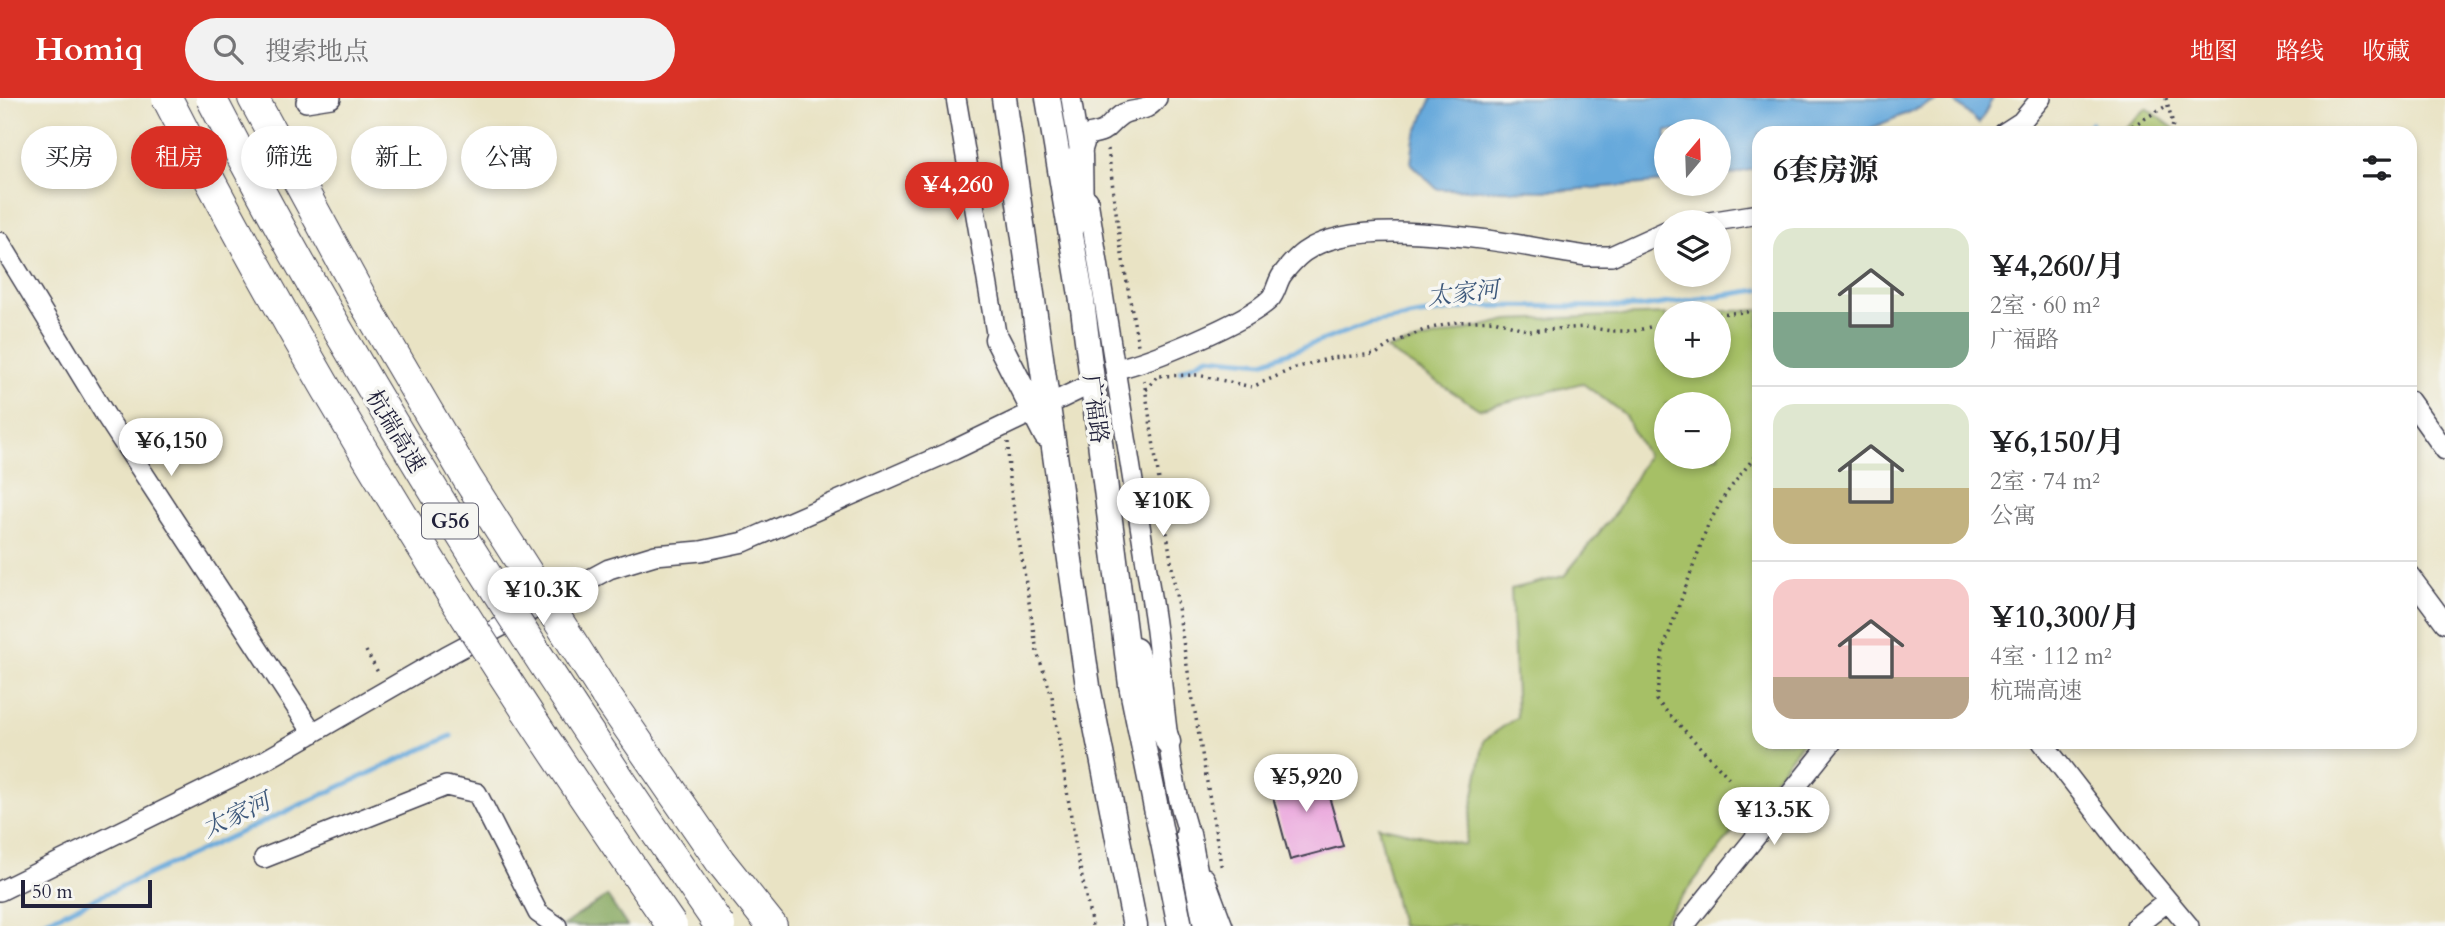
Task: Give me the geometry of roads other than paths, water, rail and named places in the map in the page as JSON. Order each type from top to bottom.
[{"type":"highway","name":"杭瑞高速","points":[[167,98],[281,310],[401,517],[490,659],[672,926]]},
{"type":"highway","name":"杭瑞高速","points":[[211,98],[336,327],[450,520],[574,714],[720,926]]},
{"type":"highway","points":[[253,98],[430,418],[605,694],[702,836],[772,926]]},
{"type":"main road","name":"广福路","points":[[1004,98],[1041,408],[1056,456],[1088,686],[1135,926]]},
{"type":"main road","name":"广福路","points":[[1048,98],[1082,301],[1122,622],[1141,747],[1180,926]]},
{"type":"main road","points":[[1080,155],[1082,301]]},
{"type":"main road","points":[[997,339],[1041,408]]},
{"type":"main road","points":[[1122,622],[1141,663],[1168,742]]},
{"type":"main road","points":[[1188,834],[1206,926]]},
{"type":"street","points":[[306,102],[331,98]]},
{"type":"street","points":[[956,98],[997,339]]},
{"type":"street","points":[[1071,98],[1156,632],[1168,742],[1188,834],[1223,926]]},
{"type":"street","points":[[1080,155],[1087,135],[1106,132],[1123,113],[1144,111],[1157,98]]},
{"type":"street","points":[[2015,126],[2041,98]]},
{"type":"street","points":[[1731,218],[1752,215]]},
{"type":"street","points":[[1116,369],[1142,363],[1252,313],[1272,297],[1281,276],[1304,252],[1337,237],[1404,232],[1587,256],[1611,256],[1654,236]]},
{"type":"street","points":[[0,242],[106,416],[313,733]]},
{"type":"street","points":[[0,891],[120,835],[313,733],[446,656],[609,569],[655,555],[701,551],[744,542],[1008,425],[1093,383]]},
{"type":"street","points":[[2417,411],[2445,450]]},
{"type":"street","points":[[2417,585],[2445,623]]},
{"type":"street","points":[[1684,926],[1826,749]]},
{"type":"street","points":[[2048,749],[2189,926]]},
{"type":"street","points":[[264,858],[446,786],[461,789],[477,793],[538,913],[557,926]]},
{"type":"street","points":[[2137,926],[2168,901]]},
{"type":"water","points":[[1432,98],[1943,98],[1877,126],[1752,126],[1752,170],[1731,174],[1731,119],[1654,119],[1654,183],[1557,191],[1437,189],[1411,164],[1414,138]]},
{"type":"water","points":[[1951,98],[1993,98],[1979,124]]},
{"type":"waterway","name":"太家河","points":[[1180,371],[1208,357],[1263,362],[1370,323],[1478,306],[1641,307],[1752,291]]},
{"type":"waterway","name":"太家河","points":[[35,926],[451,736]]}]
